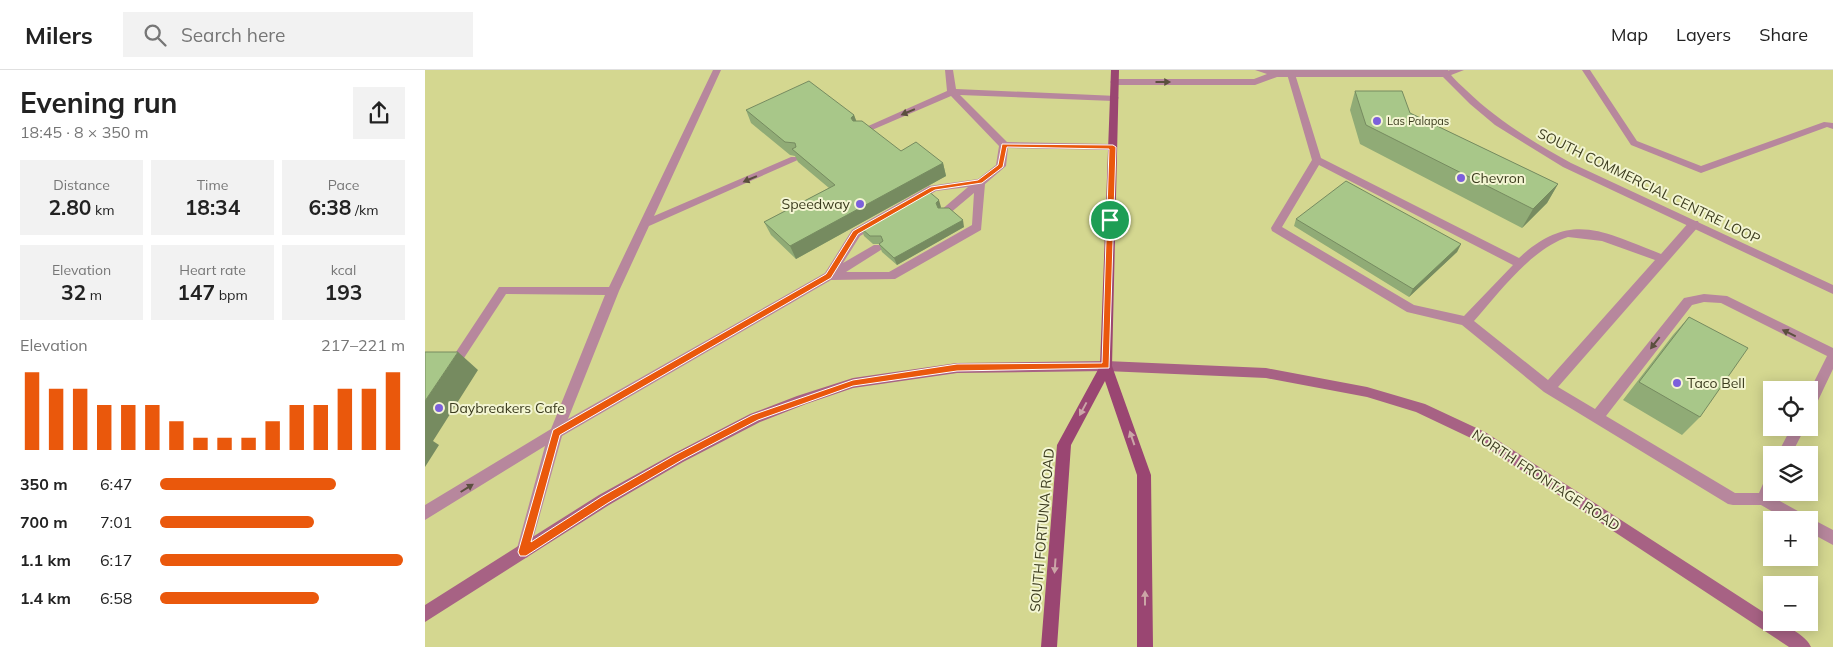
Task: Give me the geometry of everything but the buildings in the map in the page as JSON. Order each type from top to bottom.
[{"type":"main road","name":"SOUTH FORTUNA ROAD","points":[[1115,70],[1106,366],[1144,475],[1145,647]]},
{"type":"main road","name":"SOUTH FORTUNA ROAD","points":[[1049,647],[1064,445],[1106,366]]},
{"type":"main road","name":"NORTH FRONTAGE ROAD","points":[[425,614],[605,500],[678,458],[755,418],[853,383],[957,368],[1106,366],[1266,373],[1367,392],[1420,408],[1480,436],[1803,647]]},
{"type":"street","points":[[523,552],[556,432],[613,291],[717,70]]},
{"type":"street","points":[[949,70],[952,92],[1004,146],[1113,147]]},
{"type":"street","points":[[1259,70],[1277,74],[1445,72],[1460,70]]},
{"type":"street","points":[[1586,70],[1634,143],[1701,170],[1827,124],[1833,126]]},
{"type":"street","name":"SOUTH COMMERCIAL CENTRE LOOP","points":[[1445,72],[1472,101],[1505,127],[1567,165],[1833,290]]},
{"type":"street","points":[[1114,82],[1255,82],[1277,74]]},
{"type":"street","points":[[1291,74],[1317,160],[1521,264]]},
{"type":"street","points":[[862,131],[952,92],[1114,98]]},
{"type":"street","points":[[945,211],[1001,166],[1004,146]]},
{"type":"street","points":[[645,224],[795,159]]},
{"type":"street","points":[[1317,160],[1276,228],[1411,310],[1466,321],[1549,388],[1733,498],[1763,498]]},
{"type":"street","points":[[829,276],[891,276],[977,227],[980,182]]},
{"type":"street","points":[[829,276],[856,233],[933,188],[980,182]]},
{"type":"street","points":[[1549,388],[1694,224]]},
{"type":"street","points":[[1466,321],[1541,245],[1566,233],[1599,236],[1663,259]]},
{"type":"street","points":[[425,513],[556,432],[877,248]]},
{"type":"street","points":[[460,355],[503,290],[613,291]]},
{"type":"street","points":[[1597,417],[1687,301],[1704,298],[1723,299],[1833,355],[1818,386]]},
{"type":"street","points":[[1768,501],[1785,511]]},
{"type":"street","points":[[1818,530],[1833,538]]},
{"type":"place","name":"Las Palapas","points":[[1377,121]]},
{"type":"place","name":"Chevron","points":[[1461,178]]},
{"type":"place","name":"Speedway","points":[[860,204]]},
{"type":"place","name":"Taco Bell","points":[[1677,383]]},
{"type":"place","name":"Daybreakers Cafe","points":[[439,408]]},
{"type":"route","points":[[1004,146],[1113,147],[1110,220],[1106,366],[957,368],[903,374],[853,383],[755,418],[678,458],[605,500],[523,552],[556,432],[829,276],[856,233],[933,188],[980,182],[1001,166],[1004,146]]}]
